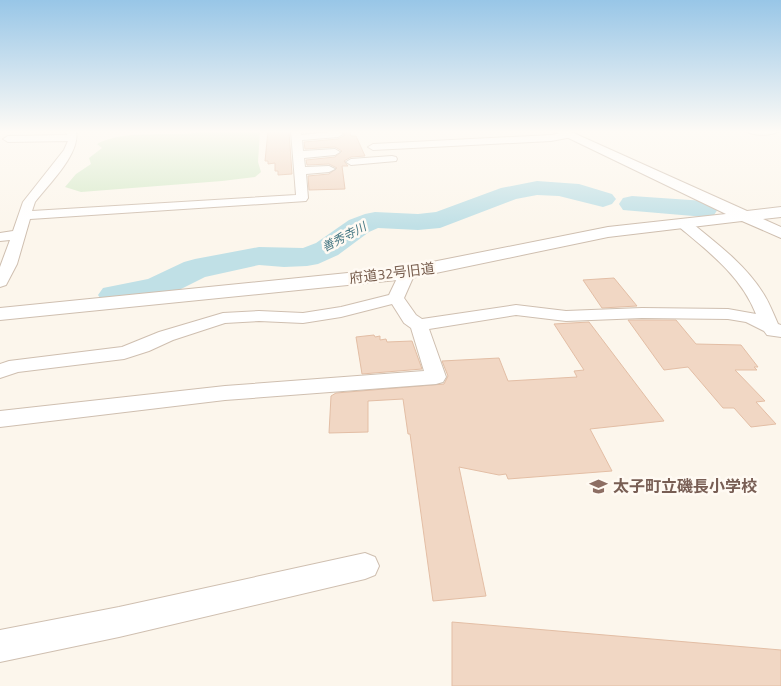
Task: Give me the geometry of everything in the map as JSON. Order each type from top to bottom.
[{"type":"street","points":[[0,282],[9,264],[29,202],[60,163]]},
{"type":"street","points":[[23,216],[302,198],[299,163]]},
{"type":"street","points":[[630,163],[781,233]]},
{"type":"street","points":[[299,171],[330,169]]},
{"type":"street","name":"府道32号旧道","points":[[0,314],[406,273],[451,266],[608,232],[781,212]]},
{"type":"street","points":[[683,223],[724,256],[739,271],[756,295],[778,334]]},
{"type":"street","points":[[0,237],[18,235]]},
{"type":"street","points":[[396,298],[406,273]]},
{"type":"street","points":[[0,419],[225,393],[436,377],[419,325],[410,319],[396,298]]},
{"type":"street","points":[[0,371],[16,366],[124,353],[182,330],[223,318],[259,316],[303,318],[342,312],[396,298]]},
{"type":"street","points":[[419,325],[516,310],[566,316],[642,313],[728,314],[751,318],[778,334]]},
{"type":"street","points":[[0,646],[119,622],[365,566]]},
{"type":"green space","points":[[258,163],[261,172],[255,177],[222,181],[81,192],[65,187],[76,174],[91,164]]},
{"type":"building","points":[[275,163],[291,163],[292,174],[278,175],[278,171],[275,171]]},
{"type":"building","points":[[307,163],[346,163],[348,166],[342,166],[345,189],[309,190],[308,176],[329,174],[337,168],[329,164],[307,165]]},
{"type":"building","points":[[614,278],[637,306],[602,308],[583,280]]},
{"type":"building","points":[[628,320],[676,320],[696,344],[741,345],[758,367],[754,367],[757,370],[735,370],[765,401],[756,402],[776,424],[751,427],[734,408],[723,408],[688,367],[664,370]]},
{"type":"building","points":[[589,322],[664,421],[590,429],[612,471],[508,479],[506,474],[499,475],[459,467],[486,596],[433,601],[410,434],[408,434],[403,399],[368,401],[368,432],[329,433],[331,396],[336,393],[444,384],[448,376],[442,361],[499,358],[508,381],[577,377],[574,371],[584,370],[554,324]]},
{"type":"building","points":[[374,335],[375,337],[380,336],[380,340],[386,339],[387,342],[412,341],[422,369],[362,374],[356,337]]},
{"type":"building","points":[[452,622],[781,650],[781,686],[452,686]]},
{"type":"waterway","name":"善秀寺川","points":[[115,295],[157,288],[195,269],[259,256],[307,257],[327,249],[359,226],[375,220],[418,222],[440,220],[510,193],[537,188],[559,189],[579,192],[603,199]]},
{"type":"waterway","name":"善秀寺川","points":[[632,204],[705,209]]},
{"type":"place","name":"太子町立磯長小学校","points":[[599,486]]}]
